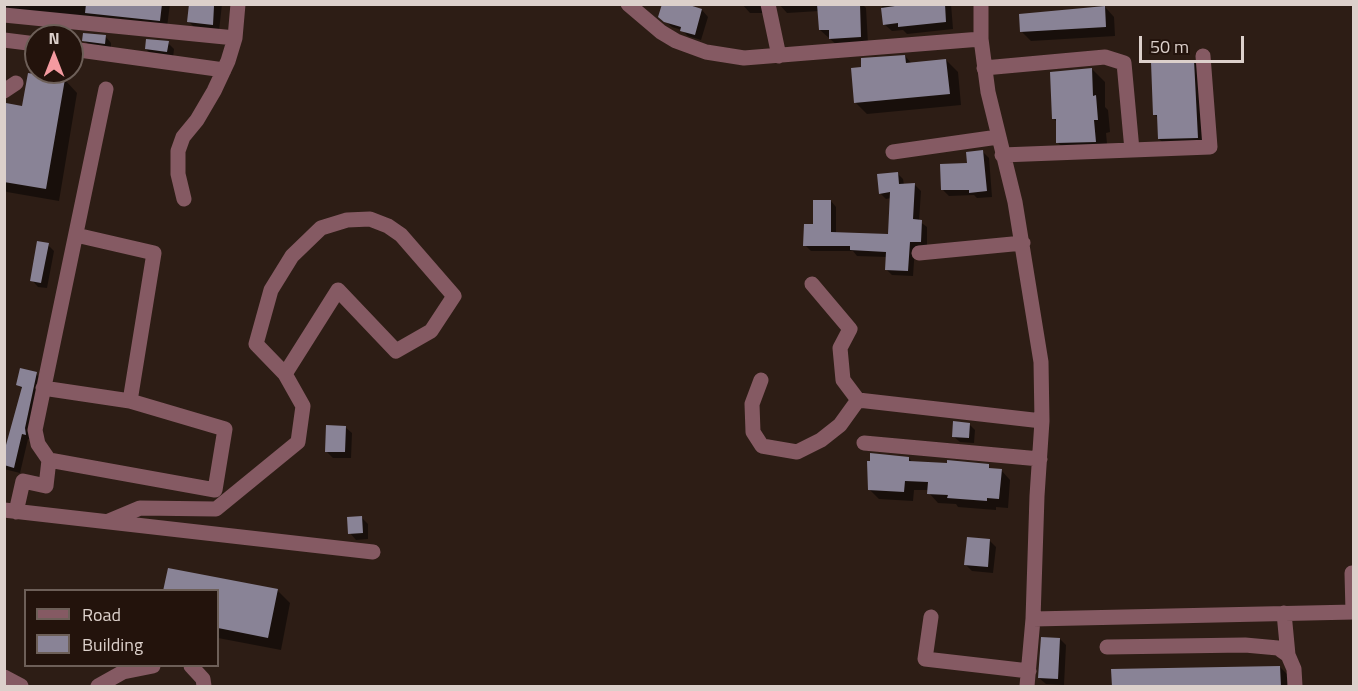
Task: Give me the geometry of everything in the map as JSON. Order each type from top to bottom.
[{"type":"street","points":[[628,4],[661,32],[689,46],[706,52],[744,58],[981,39]]},
{"type":"street","points":[[768,4],[779,56]]},
{"type":"street","points":[[931,617],[925,659],[1028,679],[1034,619],[1042,421],[1041,362],[1023,243],[984,68],[981,4]]},
{"type":"street","points":[[184,199],[178,174],[178,151],[183,137],[203,111],[224,70],[234,38],[237,5]]},
{"type":"street","points":[[4,15],[234,38]]},
{"type":"street","points":[[4,40],[24,42]]},
{"type":"street","points":[[84,51],[224,70]]},
{"type":"street","points":[[1002,155],[1209,147],[1203,56]]},
{"type":"street","points":[[984,68],[1105,57],[1124,63],[1132,150]]},
{"type":"street","points":[[106,89],[36,429],[38,444],[49,460],[46,486],[22,481],[10,511],[373,552]]},
{"type":"street","points":[[893,152],[998,136]]},
{"type":"street","points":[[106,522],[140,508],[216,509],[298,442],[303,406],[285,374],[256,344],[271,290],[292,256],[321,228],[347,220],[370,219],[388,226],[400,235],[454,296],[431,331],[396,351],[338,290],[285,374]]},
{"type":"street","points":[[76,236],[154,253],[130,401]]},
{"type":"street","points":[[919,253],[1023,243]]},
{"type":"street","points":[[812,284],[850,329],[840,348],[843,380],[858,400],[1042,421]]},
{"type":"street","points":[[761,380],[752,404],[753,432],[762,446],[797,452],[821,440],[840,425],[858,400]]},
{"type":"street","points":[[43,388],[130,401],[225,429],[215,490],[49,460]]},
{"type":"street","points":[[864,443],[1040,459]]},
{"type":"street","points":[[1034,619],[1353,612],[1353,573]]},
{"type":"street","points":[[1284,613],[1288,655],[1294,669],[1295,687]]},
{"type":"street","points":[[1107,647],[1266,646],[1278,648],[1288,655]]},
{"type":"street","points":[[98,687],[123,672],[148,667]]},
{"type":"street","points":[[192,667],[203,679],[204,687]]},
{"type":"street","points":[[4,677],[21,687]]},
{"type":"building","points":[[86,4],[162,4],[160,21],[85,13]]},
{"type":"building","points":[[189,4],[214,6],[213,25],[187,22]]},
{"type":"building","points":[[662,4],[686,4],[702,9],[695,35],[680,31],[681,27],[664,22],[658,17]]},
{"type":"building","points":[[817,4],[860,4],[861,37],[829,39],[829,30],[819,30]]},
{"type":"building","points":[[895,4],[945,4],[946,22],[898,27],[898,23],[883,25],[881,8],[895,6]]},
{"type":"building","points":[[1105,6],[1106,27],[1020,32],[1019,14]]},
{"type":"building","points":[[84,33],[106,35],[105,44],[84,41]]},
{"type":"building","points":[[146,39],[169,41],[167,52],[145,49]]},
{"type":"building","points":[[905,55],[906,63],[946,59],[950,94],[854,103],[851,68],[861,67],[861,58]]},
{"type":"building","points":[[1179,60],[1194,60],[1198,138],[1158,139],[1157,115],[1153,115],[1151,62],[1179,62]]},
{"type":"building","points":[[1092,68],[1093,96],[1096,95],[1098,120],[1094,120],[1096,142],[1056,143],[1056,119],[1052,119],[1050,72]]},
{"type":"building","points":[[26,84],[64,84],[46,189],[4,182],[6,103],[22,106]]},
{"type":"building","points":[[983,150],[987,191],[969,193],[969,190],[941,190],[940,164],[967,163],[966,152]]},
{"type":"building","points":[[898,172],[899,184],[915,183],[913,219],[922,220],[921,242],[910,242],[908,271],[885,270],[886,252],[850,250],[850,246],[803,246],[804,224],[813,224],[813,200],[831,200],[831,232],[888,234],[890,192],[879,194],[877,174]]},
{"type":"building","points":[[37,241],[49,243],[41,283],[30,281]]},
{"type":"building","points":[[20,368],[37,372],[25,428],[26,435],[22,434],[14,468],[4,465],[4,445],[6,445],[22,387],[16,385]]},
{"type":"building","points":[[953,421],[970,423],[969,438],[952,437]]},
{"type":"building","points":[[326,425],[346,426],[345,452],[325,452]]},
{"type":"building","points":[[870,453],[909,457],[909,461],[947,463],[947,460],[989,464],[989,468],[1002,469],[999,499],[987,498],[987,501],[927,494],[928,482],[905,481],[904,492],[868,490],[867,461],[870,461]]},
{"type":"building","points":[[362,516],[363,533],[348,534],[347,517]]},
{"type":"building","points":[[967,537],[990,539],[988,567],[964,565]]},
{"type":"building","points":[[168,568],[278,589],[268,638],[219,628],[219,589],[163,589]]},
{"type":"building","points":[[1041,637],[1060,638],[1058,679],[1038,678]]},
{"type":"building","points":[[1280,666],[1281,687],[1112,687],[1111,669]]}]
